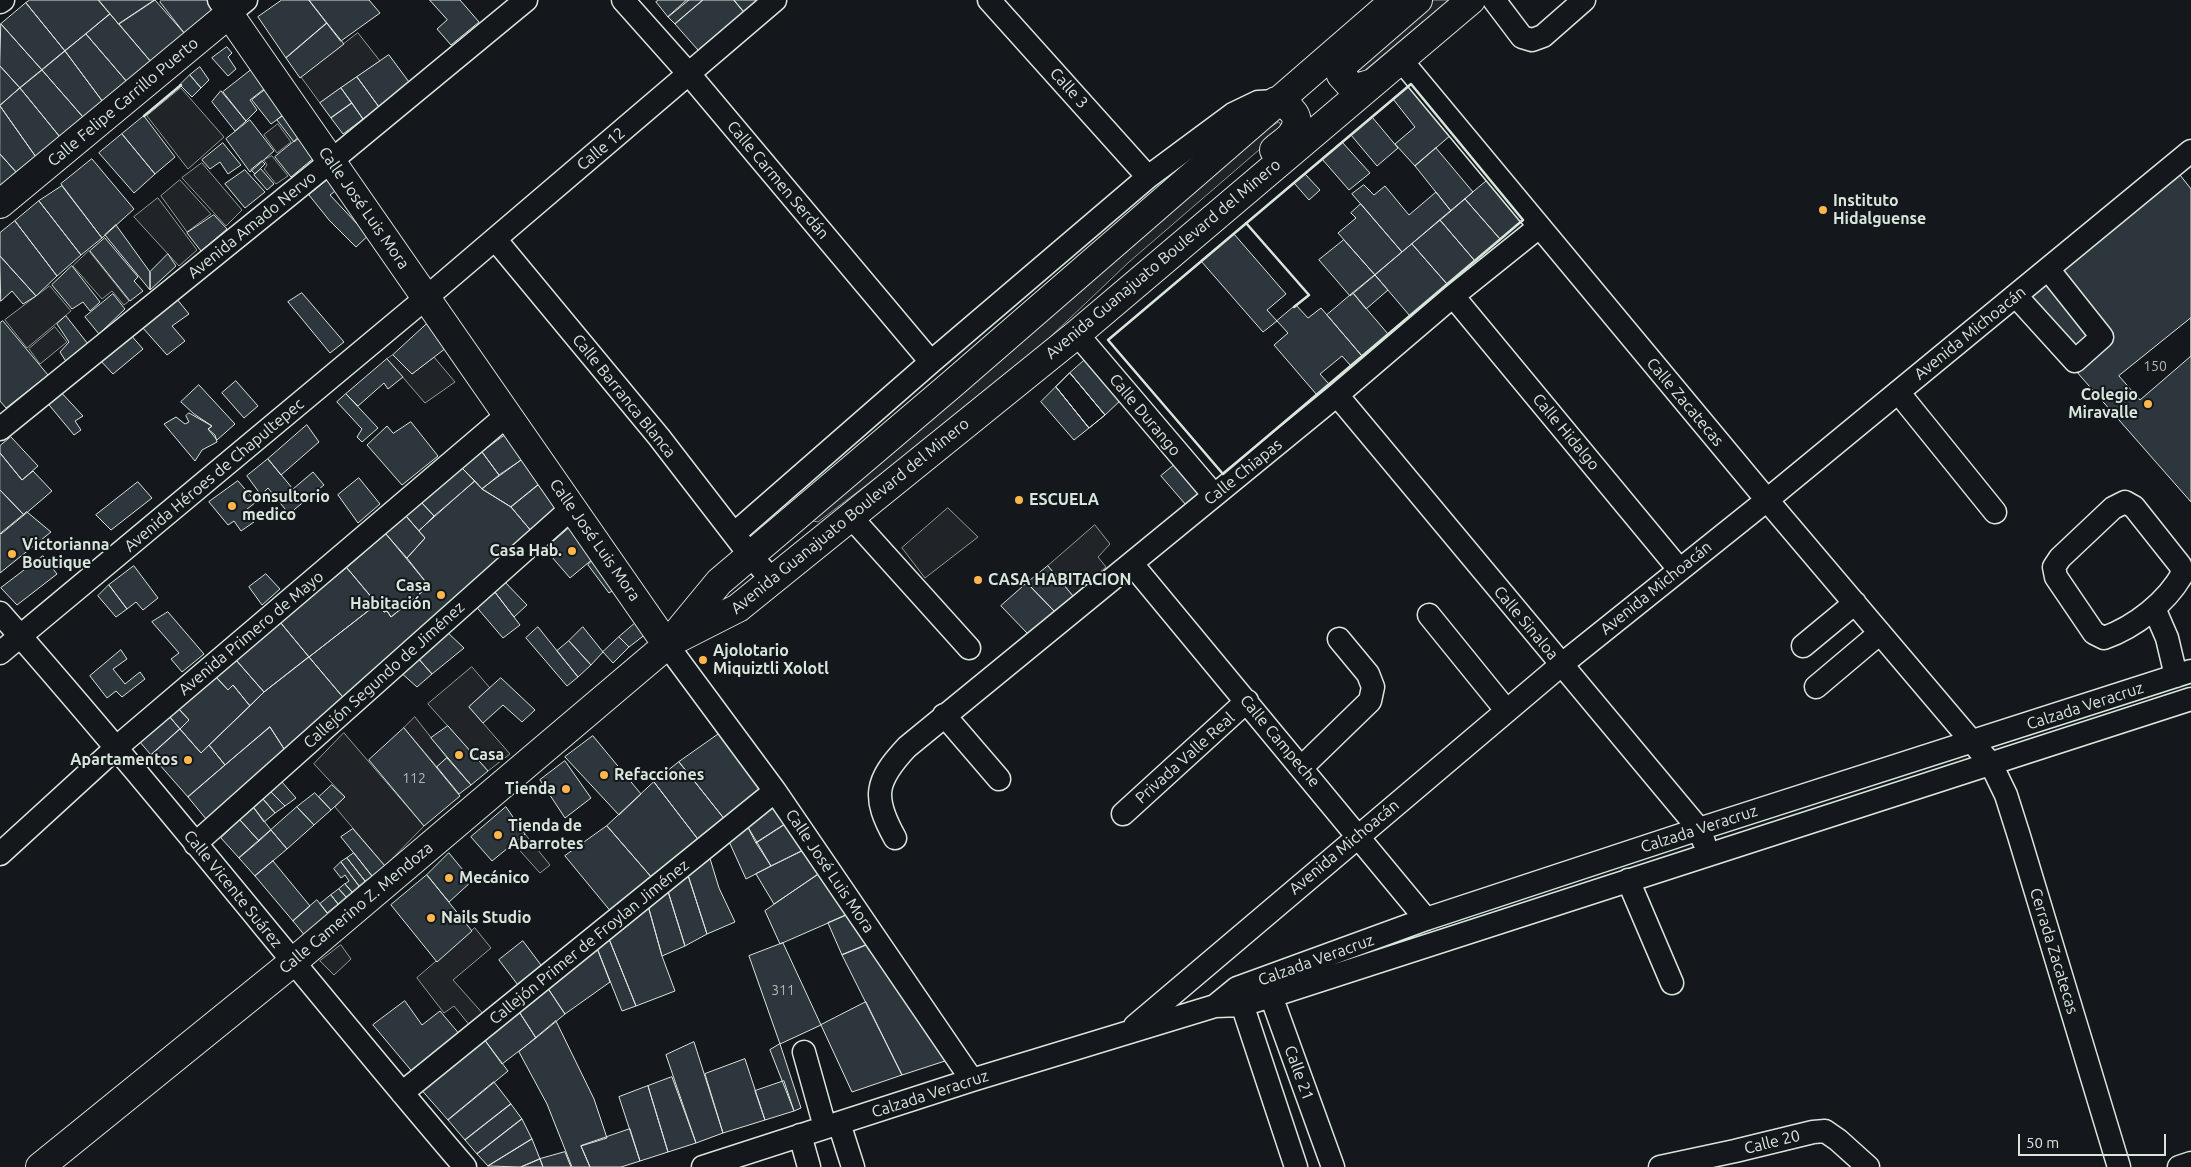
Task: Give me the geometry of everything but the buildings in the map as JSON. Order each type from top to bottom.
[{"type":"main road","name":"Avenida Guanajuato Boulevard del Minero","points":[[667,645],[719,582],[1395,0]]},
{"type":"main road","points":[[1373,83],[1360,87],[1351,86],[1341,75],[1343,65],[1418,0]]},
{"type":"main road","name":"Avenida Guanajuato Boulevard del Minero","points":[[667,645],[738,608],[1077,334],[1471,0]]},
{"type":"main road","name":"Calle José Luis Mora","points":[[231,5],[332,161],[427,297],[506,416],[573,507],[667,645]]},
{"type":"main road","name":"Calle Felipe Carrillo Puerto","points":[[0,204],[231,5]]},
{"type":"main road","points":[[1104,310],[1156,251],[1292,134],[1296,126],[1295,114],[1287,105],[1276,101]]},
{"type":"main road","name":"Calle Camerino Z. Mendoza","points":[[40,1167],[293,962],[667,645]]},
{"type":"street","name":"Avenida Amado Nervo","points":[[0,429],[332,161],[526,0]]},
{"type":"street","name":"Calle Carmen Serdán","points":[[623,0],[688,74],[931,362]]},
{"type":"street","name":"Calle 12","points":[[427,297],[775,0]]},
{"type":"street","name":"Calle 3","points":[[989,0],[1148,177]]},
{"type":"street","points":[[1494,0],[1522,37],[1532,40],[1543,36],[1584,0]]},
{"type":"street","name":"Calle Zacatecas","points":[[1401,60],[1767,500],[1972,742]]},
{"type":"street","points":[[734,534],[931,362],[1148,177],[1233,114],[1258,102],[1276,101]]},
{"type":"street","name":"Avenida Michoacán","points":[[1127,1033],[1560,665],[1767,500],[2191,151]]},
{"type":"street","name":"Calle Chiapas","points":[[895,838],[885,821],[879,800],[881,784],[890,766],[907,747],[1132,564],[1337,395],[1453,296],[1539,227]]},
{"type":"street","name":"Calle Barranca Blanca","points":[[495,239],[658,437],[750,555],[772,580]]},
{"type":"street","points":[[2016,296],[2075,361],[2102,337],[2048,269]]},
{"type":"street","name":"Calle Hidalgo","points":[[1453,296],[1679,569]]},
{"type":"street","name":"Avenida Héroes de Chapultepec","points":[[0,653],[427,297]]},
{"type":"street","name":"Calle Durango","points":[[1077,334],[1214,495]]},
{"type":"street","points":[[1898,392],[1995,512]]},
{"type":"street","name":"Calle Sinaloa","points":[[1337,395],[1560,665],[1699,829],[1709,854]]},
{"type":"street","name":"Avenida Primero de Mayo","points":[[0,854],[117,747],[506,416]]},
{"type":"street","points":[[2126,502],[2134,507],[2180,565],[2183,573],[2177,584],[2154,608],[2116,634],[2104,638],[2094,633],[2056,577],[2054,567],[2060,558],[2113,508],[2126,502]]},
{"type":"street","name":"Callejón Segundo de Jiménez","points":[[195,844],[573,507]]},
{"type":"street","points":[[850,516],[968,648]]},
{"type":"street","name":"Calle Campeche","points":[[1132,564],[1426,919]]},
{"type":"street","points":[[1803,646],[1855,603]]},
{"type":"street","points":[[2154,608],[2183,674]]},
{"type":"street","name":"Calle Vicente Suárez","points":[[0,613],[117,747],[195,844],[465,1167]]},
{"type":"street","points":[[1429,615],[1506,710]]},
{"type":"street","points":[[1816,687],[1880,633]]},
{"type":"street","points":[[1302,767],[1370,701],[1373,687],[1368,674],[1339,639]]},
{"type":"street","name":"Calle José Luis Mora","points":[[667,645],[775,791],[972,1080]]},
{"type":"street","name":"Calzada Veracruz","points":[[1268,987],[1426,919],[1699,829],[2183,674]]},
{"type":"street","name":"Calzada Veracruz","points":[[703,1167],[972,1080],[1215,1006],[1268,987],[1628,880],[2191,698]]},
{"type":"street","name":"Privada Valle Real","points":[[1123,814],[1247,702]]},
{"type":"street","points":[[944,715],[999,779]]},
{"type":"street","name":"Cerrada Zacatecas","points":[[1972,742],[1991,764],[2006,795],[2119,1167]]},
{"type":"street","name":"Callejón Primer de Froylan Jiménez","points":[[402,1093],[775,791]]},
{"type":"street","points":[[1628,880],[1672,982]]},
{"type":"street","name":"Calle 21","points":[[1268,987],[1333,1167]]},
{"type":"street","name":"Calle 21","points":[[1239,997],[1296,1167]]},
{"type":"street","points":[[804,1052],[832,1125],[853,1167]]},
{"type":"street","name":"Calle 20","points":[[1660,1167],[1738,1159],[1813,1132],[1825,1131],[1868,1167]]},
{"type":"street","points":[[800,1135],[809,1167]]},
{"type":"street","points":[[2179,1167],[2191,1163]]},
{"type":"shaded area","points":[[1431,0],[1449,0],[1364,71],[1358,72],[1355,70],[1356,65]]},
{"type":"shaded area","points":[[358,33],[380,61],[320,103],[301,77]]},
{"type":"shaded area","points":[[181,88],[224,137],[188,169],[147,116]]},
{"type":"shaded area","points":[[1279,122],[1282,127],[1267,143],[1129,262],[1027,359],[957,416],[818,522],[813,521],[813,517],[1260,134]]},
{"type":"shaded area","points":[[278,124],[291,142],[277,153],[264,135]]},
{"type":"shaded area","points":[[272,156],[288,176],[276,184],[264,169],[267,165],[264,160]]},
{"type":"shaded area","points":[[202,163],[242,210],[226,226],[182,178]]},
{"type":"shaded area","points":[[180,180],[211,214],[187,232],[161,196]]},
{"type":"shaded area","points":[[158,198],[197,250],[179,266],[134,217]]},
{"type":"shaded area","points":[[89,251],[129,301],[124,305],[112,291],[102,299],[73,266]]},
{"type":"shaded area","points":[[50,286],[71,311],[27,348],[5,320]]},
{"type":"shaded area","points":[[55,327],[67,342],[40,364],[29,349]]},
{"type":"shaded area","points":[[393,355],[412,374],[434,357],[455,382],[425,403],[387,359]]},
{"type":"shaded area","points":[[948,508],[978,537],[925,578],[902,548]]},
{"type":"shaded area","points":[[1095,525],[1110,544],[1098,557],[1106,567],[1073,596],[1048,566]]},
{"type":"shaded area","points":[[472,667],[490,688],[469,707],[510,754],[488,771],[428,704]]},
{"type":"shaded area","points":[[415,717],[447,758],[437,767],[404,728]]},
{"type":"shaded area","points":[[344,733],[424,826],[385,866],[335,807],[345,797],[314,764]]},
{"type":"shaded area","points":[[525,834],[550,865],[540,873],[513,843]]},
{"type":"shaded area","points":[[475,928],[491,948],[453,980],[485,1016],[471,1027],[454,1006],[444,1013],[417,978]]},
{"type":"shaded area","points":[[341,945],[351,959],[334,975],[320,961]]},
{"type":"wall","points":[[1411,84],[1523,220],[1223,474],[1108,340],[1411,84]]},
{"type":"wall","points":[[144,116],[181,85]]},
{"type":"wall","points":[[1246,223],[1309,295],[1294,307]]},
{"type":"place","name":"Instituto Hidalguense","points":[[1823,210]]},
{"type":"place","name":"Colegio Miravalle","points":[[2148,404]]},
{"type":"place","name":"ESCUELA","points":[[1019,500]]},
{"type":"place","name":"Consultorio medico","points":[[232,506]]},
{"type":"place","name":"Casa Hab.","points":[[572,551]]},
{"type":"place","name":"Victorianna Boutique","points":[[12,554]]},
{"type":"place","name":"CASA HABITACION","points":[[978,580]]},
{"type":"place","name":"Casa Habitación","points":[[441,595]]},
{"type":"place","name":"Ajolotario Miquiztli Xolotl","points":[[703,660]]},
{"type":"place","name":"Casa","points":[[459,755]]},
{"type":"place","name":"Apartamentos","points":[[188,760]]},
{"type":"place","name":"Refacciones","points":[[604,775]]},
{"type":"place","name":"Tienda","points":[[566,789]]},
{"type":"place","name":"Tienda de Abarrotes","points":[[498,835]]},
{"type":"place","name":"Mecánico","points":[[449,878]]},
{"type":"place","name":"Nails Studio","points":[[431,918]]}]
